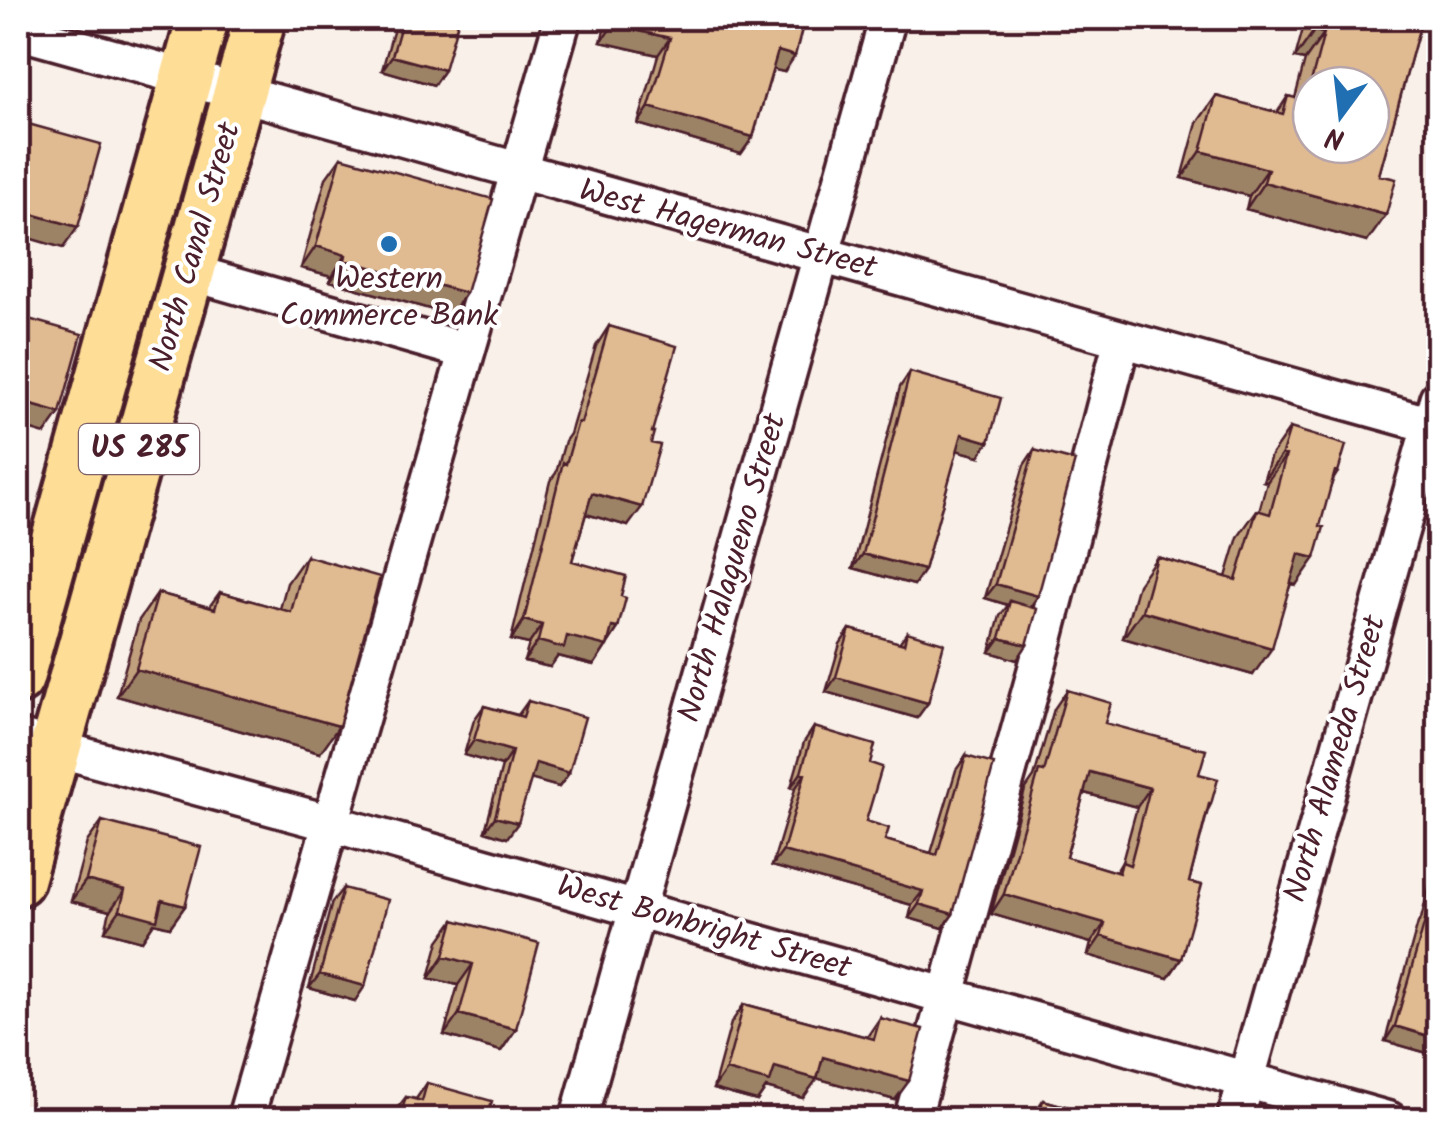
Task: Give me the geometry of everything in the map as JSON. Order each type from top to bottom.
[{"type":"highway","name":"North Canal Street","points":[[18,678],[203,18]]},
{"type":"highway","name":"North Canal Street","points":[[18,880],[36,743],[188,272],[260,18]]},
{"type":"street","points":[[245,1120],[563,18]]},
{"type":"street","name":"North Halagueno Street","points":[[578,1120],[888,18]]},
{"type":"street","name":"West Hagerman Street","points":[[18,31],[1122,340],[1436,417]]},
{"type":"street","points":[[188,272],[466,351]]},
{"type":"street","points":[[912,1120],[1043,645],[1122,340]]},
{"type":"street","name":"North Alameda Street","points":[[1235,1120],[1436,417]]},
{"type":"street","name":"West Bonbright Street","points":[[36,743],[1389,1120]]},
{"type":"building","points":[[403,18],[459,18],[444,70],[392,56]]},
{"type":"building","points":[[615,18],[805,18],[795,56],[778,51],[753,137],[649,107],[670,38],[613,25]]},
{"type":"building","points":[[1318,18],[1422,18],[1391,131],[1391,65],[1316,65],[1324,33],[1314,31]]},
{"type":"building","points":[[1216,96],[1283,114],[1288,96],[1291,165],[1382,165],[1379,175],[1396,179],[1386,215],[1264,182],[1268,169],[1201,151]]},
{"type":"building","points":[[21,122],[101,144],[78,227],[18,210]]},
{"type":"building","name":"Western Commerce Bank","points":[[341,157],[493,199],[466,293],[345,260],[346,255],[316,246]]},
{"type":"building","points":[[18,316],[82,334],[60,413],[18,401]]},
{"type":"building","points":[[609,326],[677,346],[652,432],[651,443],[660,445],[642,507],[592,493],[572,561],[626,576],[621,596],[626,598],[618,628],[612,627],[607,646],[567,636],[564,648],[538,641],[542,625],[524,620],[563,462],[566,464],[578,422],[581,423]]},
{"type":"building","points":[[910,372],[1001,398],[989,442],[962,434],[924,570],[863,554]]},
{"type":"building","points":[[1290,428],[1346,445],[1338,472],[1335,471],[1315,558],[1299,554],[1272,648],[1142,611],[1157,557],[1236,580],[1257,510],[1270,514]]},
{"type":"building","points":[[1034,450],[1075,461],[1038,596],[996,584]]},
{"type":"building","points":[[306,556],[380,577],[339,726],[136,669],[158,593],[215,609],[220,592],[291,612]]},
{"type":"building","points":[[1010,601],[1037,609],[1027,645],[1000,638]]},
{"type":"building","points":[[850,629],[904,644],[907,632],[944,643],[928,703],[836,677]]},
{"type":"building","points":[[1067,690],[1111,703],[1105,723],[1206,750],[1199,774],[1218,779],[1189,882],[1202,885],[1181,959],[1101,936],[1105,923],[1004,894],[1039,771],[1044,772]],"holes":[[[1090,772],[1150,788],[1130,865],[1122,862],[1119,873],[1066,857]]]},
{"type":"building","points":[[528,701],[585,717],[569,773],[536,763],[518,823],[495,817],[512,751],[474,740],[484,706],[523,717]]},
{"type":"building","points":[[814,727],[875,745],[870,763],[882,767],[866,821],[889,828],[885,840],[937,855],[966,756],[994,764],[953,914],[919,904],[923,891],[783,851]]},
{"type":"building","points":[[102,821],[201,847],[185,906],[162,900],[157,920],[120,910],[125,890],[86,880]]},
{"type":"building","points":[[1438,876],[1438,1039],[1395,1026]]},
{"type":"building","points":[[343,888],[388,900],[365,986],[320,974]]},
{"type":"building","points":[[454,920],[539,943],[516,1029],[459,1014],[473,964],[444,956]]},
{"type":"building","points":[[744,1004],[874,1039],[880,1018],[923,1029],[909,1081],[823,1057],[817,1079],[775,1067],[770,1082],[726,1070]]},
{"type":"building","points":[[427,1083],[492,1101],[486,1120],[399,1120],[406,1097],[422,1101]]},
{"type":"building","points":[[1043,1100],[1115,1120],[1038,1120]]},
{"type":"place","name":"Western Commerce Bank","points":[[389,244]]}]
